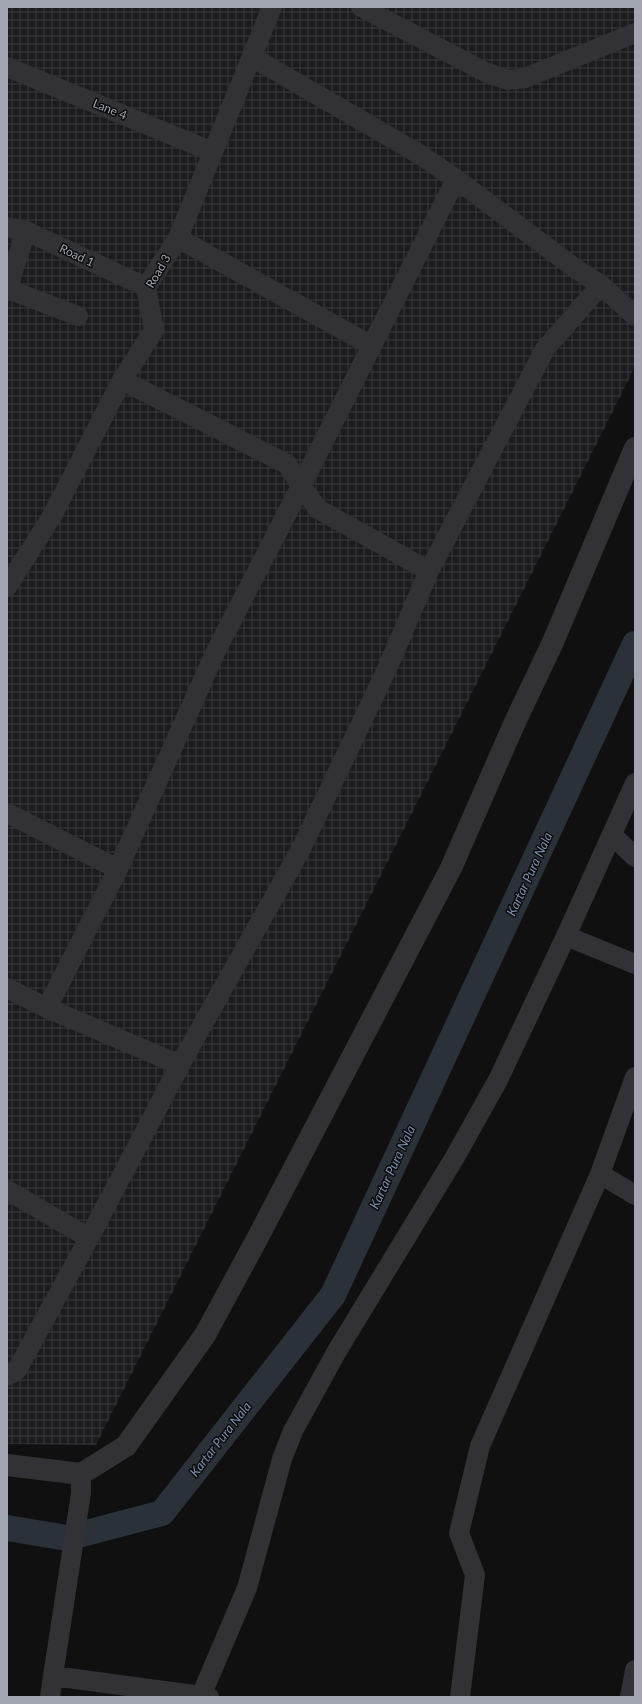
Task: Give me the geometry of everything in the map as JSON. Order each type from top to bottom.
[{"type":"street","name":"Road 3","points":[[7,587],[52,516],[122,380],[154,330],[146,287],[178,238],[272,7]]},
{"type":"street","points":[[362,7],[485,72],[508,80],[525,78],[635,33]]},
{"type":"street","points":[[252,57],[419,154],[456,179],[576,269],[601,285],[635,316]]},
{"type":"street","name":"Lane 4","points":[[7,67],[213,152]]},
{"type":"street","points":[[47,1008],[118,869],[216,651],[456,179]]},
{"type":"street","name":"Road 1","points":[[7,227],[26,231],[146,287]]},
{"type":"street","points":[[26,231],[7,289],[78,316]]},
{"type":"street","points":[[178,238],[372,346]]},
{"type":"street","points":[[7,1376],[18,1370],[180,1065],[301,849],[387,669],[429,571],[545,349],[601,285]]},
{"type":"street","points":[[122,380],[287,464],[318,509],[429,571]]},
{"type":"street","points":[[50,1697],[81,1484],[126,1446],[205,1334],[258,1239],[451,868],[515,722],[553,642],[635,448]]},
{"type":"street","points":[[52,1676],[205,1696],[247,1588],[282,1459],[293,1431],[337,1351],[455,1157],[498,1080],[566,936],[635,783]]},
{"type":"street","points":[[7,813],[118,869]]},
{"type":"street","points":[[612,835],[635,857]]},
{"type":"street","points":[[566,936],[635,964]]},
{"type":"street","points":[[7,988],[47,1008],[180,1065]]},
{"type":"street","points":[[460,1697],[475,1575],[459,1533],[480,1446],[600,1174],[635,1076]]},
{"type":"street","points":[[600,1174],[635,1195]]},
{"type":"street","points":[[7,1190],[89,1238]]},
{"type":"street","points":[[7,1465],[81,1484]]},
{"type":"street","points":[[630,1697],[635,1670]]},
{"type":"shaded area","points":[[7,7],[635,7],[635,367],[96,1445],[7,1444]]},
{"type":"waterway","name":"Kartar Pura Nala","points":[[7,1528],[67,1538],[162,1513],[333,1295],[635,644]]}]
